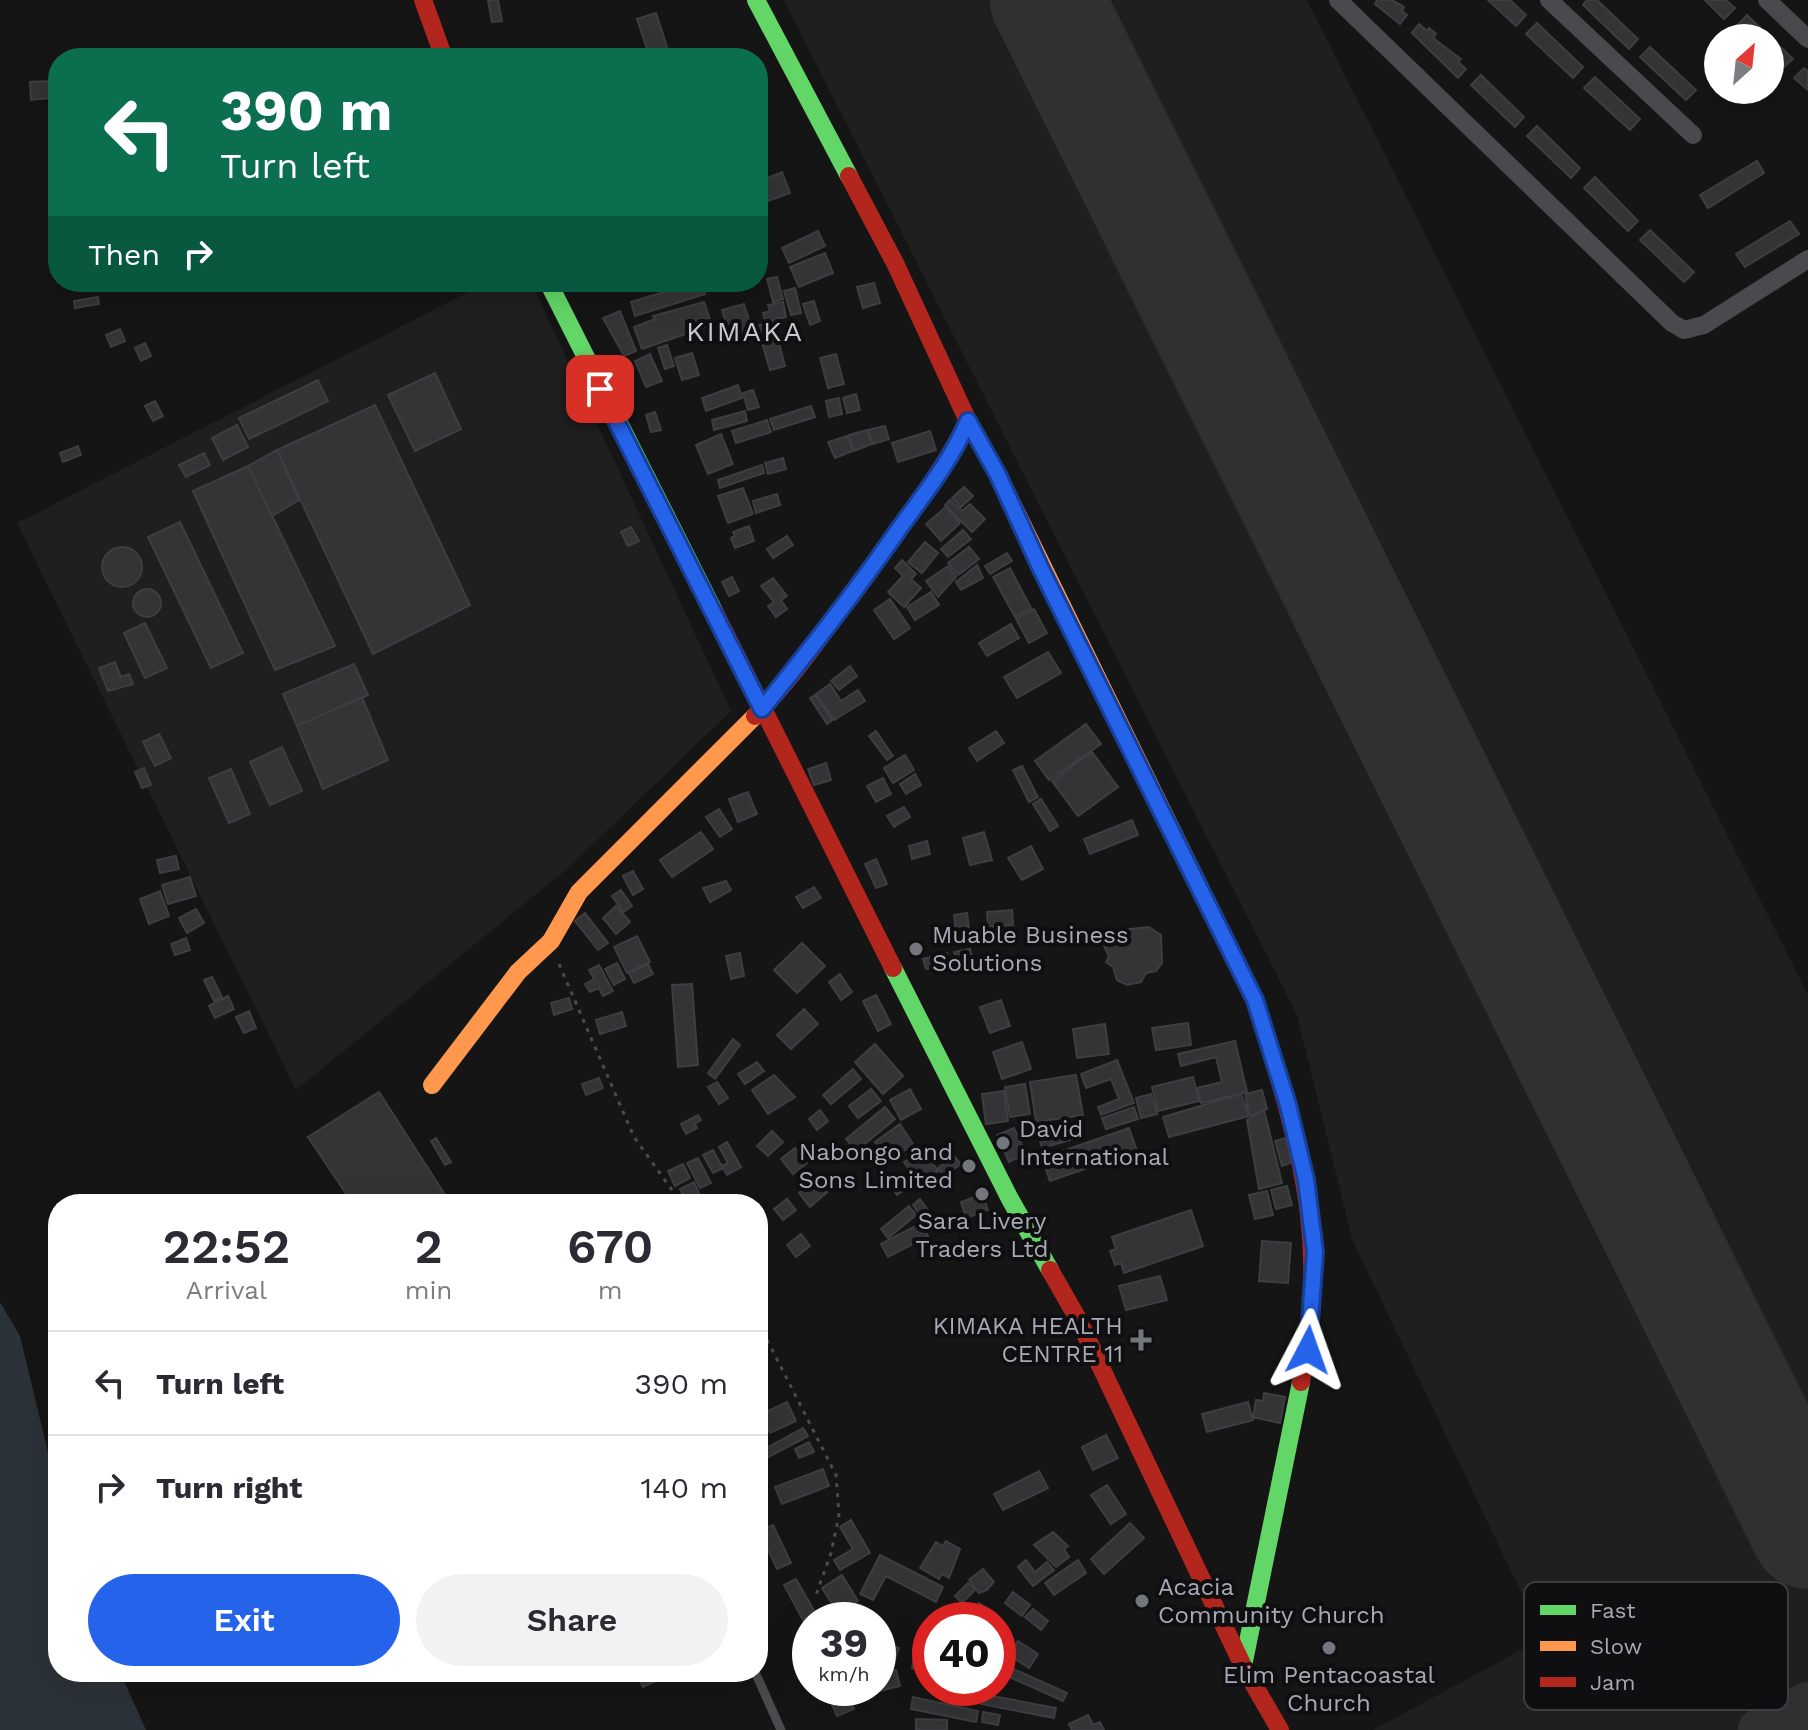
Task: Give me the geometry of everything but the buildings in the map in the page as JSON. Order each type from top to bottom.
[{"type":"street","points":[[423,0],[440,48]]},
{"type":"street","points":[[756,0],[883,239],[968,421],[998,475],[1041,569],[1255,1000],[1288,1105],[1306,1180],[1315,1252],[1308,1350],[1243,1666]]},
{"type":"street","points":[[1338,0],[1661,312],[1684,330],[1704,325],[1808,259]]},
{"type":"street","points":[[1549,0],[1693,135]]},
{"type":"street","points":[[1767,0],[1808,39]]},
{"type":"street","points":[[553,292],[1010,1199],[1078,1319],[1243,1666],[1280,1730]]},
{"type":"street","points":[[432,1085],[518,972],[551,941],[579,892],[762,709],[846,604],[922,498],[951,455],[968,421]]},
{"type":"lane","points":[[759,1682],[781,1730]]},
{"type":"path","points":[[551,941],[629,1127],[674,1194]]},
{"type":"path","points":[[768,1342],[836,1475],[839,1515],[831,1553],[816,1595]]},
{"type":"shaded area","points":[[784,0],[1307,0],[1808,995],[1808,1730],[1373,1730],[1524,1648],[1524,1710],[1788,1710],[1788,1582],[1524,1582],[1524,1598],[1352,1239],[1297,1015]]},
{"type":"shaded area","points":[[468,292],[536,292],[731,711],[567,869],[296,1090],[17,523]]},
{"type":"shaded area","points":[[0,1302],[20,1336],[48,1452],[48,1682],[124,1682],[146,1730],[0,1730]]},
{"type":"taxiway","points":[[1761,1730],[1808,1705]]},
{"type":"runway","points":[[1047,0],[1808,1532]]},
{"type":"traffic: fast","points":[[756,0],[849,176]]},
{"type":"traffic: fast","points":[[553,292],[714,611]]},
{"type":"traffic: fast","points":[[893,968],[1010,1199],[1050,1270]]},
{"type":"traffic: fast","points":[[1243,1666],[1301,1382]]},
{"type":"traffic: slow","points":[[968,421],[998,475],[1255,1000],[1269,1046]]},
{"type":"traffic: slow","points":[[432,1085],[518,972],[551,941],[579,892],[755,716]]},
{"type":"traffic: jam","points":[[423,0],[440,48]]},
{"type":"traffic: jam","points":[[755,716],[796,669],[902,525],[944,464],[968,421],[895,263],[849,176]]},
{"type":"traffic: jam","points":[[714,611],[893,968]]},
{"type":"traffic: jam","points":[[1269,1046],[1293,1131],[1309,1212],[1312,1294],[1301,1382]]},
{"type":"traffic: jam","points":[[1050,1270],[1078,1319],[1243,1666],[1280,1730]]},
{"type":"place","name":"Muable Business Solutions","points":[[916,949]]},
{"type":"place","name":"David International","points":[[1003,1143]]},
{"type":"place","name":"Nabongo and Sons Limited","points":[[969,1166]]},
{"type":"place","name":"Sara Livery Traders Ltd","points":[[982,1194]]},
{"type":"place","name":"KIMAKA HEALTH CENTRE 11","points":[[1141,1340]]},
{"type":"place","name":"Acacia Community Church","points":[[1142,1601]]},
{"type":"place","name":"Elim Pentacoastal Church","points":[[1329,1648]]},
{"type":"district","name":"KIMAKA","points":[[745,331]]},
{"type":"route","points":[[600,389],[762,709],[846,604],[922,498],[951,455],[968,421],[998,475],[1041,569],[1255,1000],[1288,1105],[1306,1180],[1315,1252],[1308,1350]]}]
